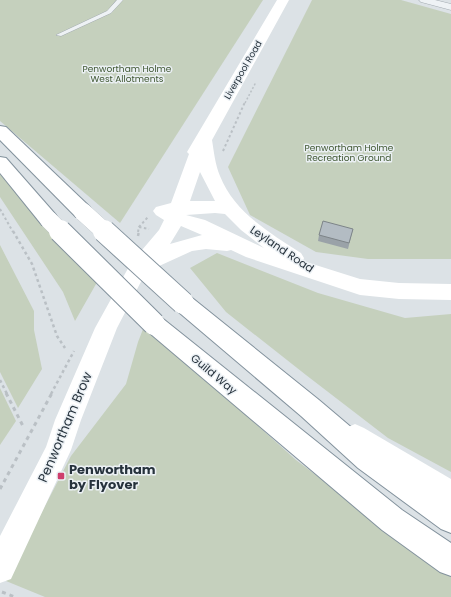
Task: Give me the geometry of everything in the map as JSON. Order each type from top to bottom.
[{"type":"main road","name":"Liverpool Road","points":[[106,328],[138,268],[167,234],[172,213],[203,139],[283,0]]},
{"type":"main road","points":[[0,131],[83,212],[183,303],[310,408],[368,459],[451,519]]},
{"type":"main road","name":"Leyland Road","points":[[203,139],[212,180],[231,210],[254,231],[320,275]]},
{"type":"main road","name":"Guild Way","points":[[0,162],[48,220],[154,324],[392,520],[451,561]]},
{"type":"main road","points":[[172,213],[211,207],[231,210]]},
{"type":"main road","name":"Leyland Road","points":[[172,213],[253,252],[360,287],[399,291],[451,292]]},
{"type":"main road","points":[[138,268],[185,245],[208,241],[224,243],[253,252]]},
{"type":"main road","name":"Penwortham Brow","points":[[0,568],[58,450],[68,420],[106,328]]},
{"type":"main road","points":[[310,408],[451,495]]},
{"type":"street","points":[[424,0],[451,7]]},
{"type":"lane","points":[[59,35],[109,12],[120,0]]},
{"type":"path","points":[[222,152],[238,116],[259,76]]},
{"type":"path","points":[[0,209],[32,264],[57,336],[66,348]]},
{"type":"path","points":[[0,380],[24,428]]},
{"type":"path","points":[[0,489],[30,433]]},
{"type":"path","points":[[0,591],[15,597]]},
{"type":"green space","name":"Penwortham Holme West Allotments","points":[[0,0],[263,0],[120,223],[0,121]]},
{"type":"green space","name":"Penwortham Holme Recreation Ground","points":[[312,0],[401,0],[451,14],[451,259],[368,259],[316,252],[250,215],[228,167]]},
{"type":"green space","points":[[0,174],[100,277],[75,321],[63,292],[0,197]]},
{"type":"green space","points":[[0,245],[34,311],[34,330],[42,369],[18,408],[0,372]]},
{"type":"green space","points":[[217,253],[318,293],[405,318],[451,314],[451,472],[388,438],[226,312],[190,268]]},
{"type":"green space","points":[[145,324],[296,460],[451,577],[451,597],[45,597],[6,581],[71,456],[126,384],[138,342]]},
{"type":"green space","points":[[0,388],[16,421],[0,445]]},
{"type":"building","points":[[323,221],[353,229],[349,243],[319,235]]},
{"type":"place","name":"Penwortham by Flyover","points":[[61,476]]}]
